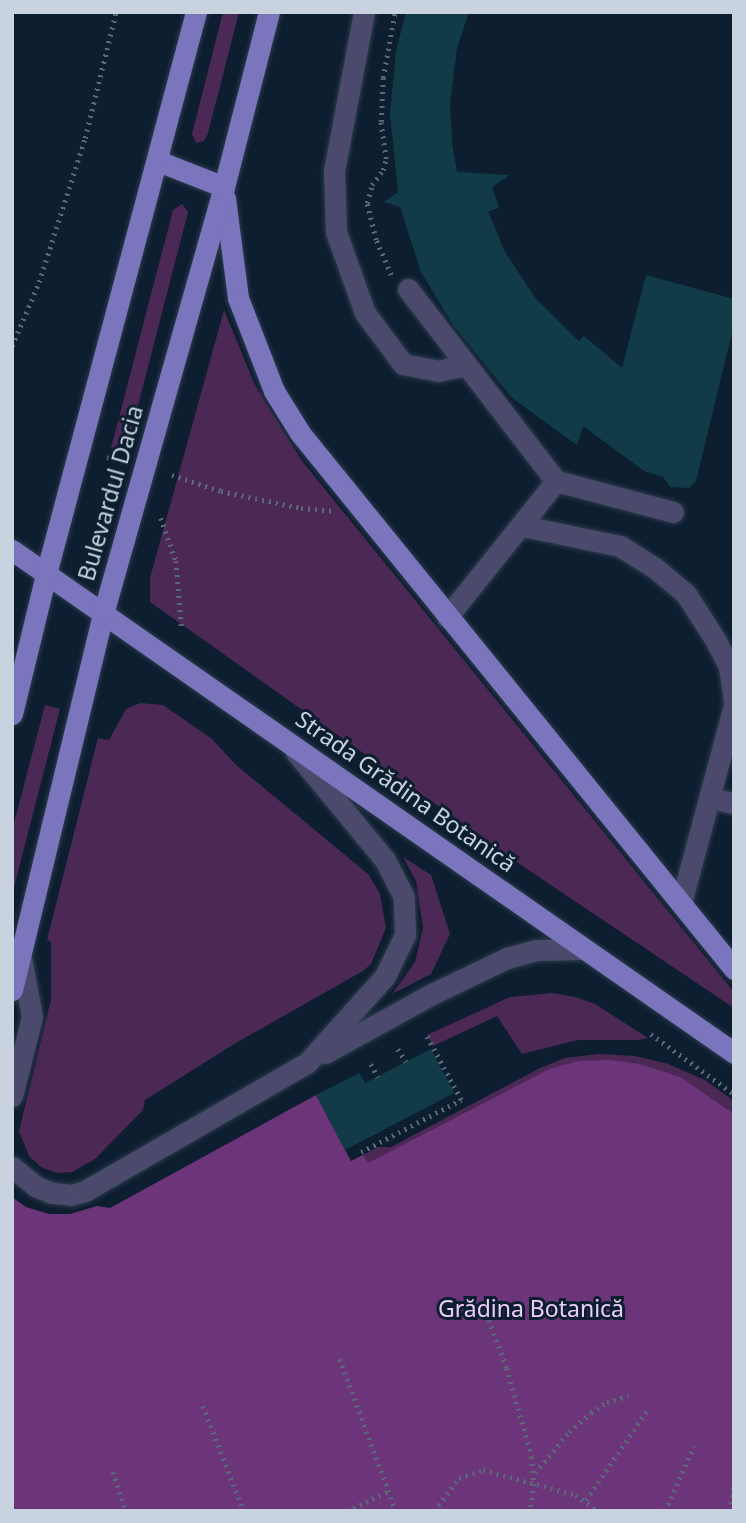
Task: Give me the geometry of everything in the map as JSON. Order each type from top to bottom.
[{"type":"main road","name":"Bulevardul Dacia","points":[[12,714],[46,574],[196,12]]},
{"type":"main road","name":"Bulevardul Dacia","points":[[12,990],[103,614],[224,187],[269,12]]},
{"type":"main road","points":[[158,161],[224,187],[238,298],[254,348],[274,391],[300,433],[734,969]]},
{"type":"main road","name":"Strada Grădina Botanică","points":[[12,550],[734,1053]]},
{"type":"lane","points":[[364,12],[334,171],[336,232],[365,313],[402,364],[438,371],[466,365]]},
{"type":"lane","points":[[408,289],[556,481],[673,512]]},
{"type":"lane","points":[[447,617],[523,526],[556,481]]},
{"type":"lane","points":[[523,526],[620,546],[655,568],[686,594],[729,666],[734,703],[681,903]]},
{"type":"lane","points":[[282,736],[385,860],[404,897],[406,917],[405,935],[399,953],[385,976],[307,1063]]},
{"type":"lane","points":[[710,798],[734,803]]},
{"type":"lane","points":[[12,1167],[37,1187],[53,1193],[71,1195],[85,1191],[307,1063],[478,970],[537,950],[585,949]]},
{"type":"lane","points":[[12,1096],[32,1017],[21,957]]},
{"type":"path","points":[[12,346],[39,282],[85,138],[116,12]]},
{"type":"path","points":[[395,12],[383,78],[381,122],[386,159],[383,170],[372,185],[367,203],[376,240],[391,275],[408,289]]},
{"type":"path","points":[[107,457],[125,462]]},
{"type":"path","points":[[172,475],[220,491],[301,508],[343,512]]},
{"type":"path","points":[[161,518],[176,561],[182,631]]},
{"type":"path","points":[[651,1034],[734,1094]]},
{"type":"path","points":[[361,1152],[461,1100],[426,1035]]},
{"type":"path","points":[[398,1049],[406,1062]]},
{"type":"path","points":[[372,1064],[378,1077]]},
{"type":"path","points":[[489,1320],[518,1404],[534,1473],[530,1511]]},
{"type":"path","points":[[340,1359],[396,1511]]},
{"type":"path","points":[[534,1473],[569,1432],[591,1413],[607,1402],[628,1396]]},
{"type":"path","points":[[203,1406],[244,1511]]},
{"type":"path","points":[[586,1500],[646,1412]]},
{"type":"path","points":[[665,1511],[694,1446]]},
{"type":"path","points":[[434,1511],[459,1478],[483,1470],[586,1500],[597,1511]]},
{"type":"path","points":[[113,1472],[126,1511]]},
{"type":"path","points":[[730,1511],[734,1485]]},
{"type":"path","points":[[346,1511],[389,1491]]},
{"type":"shaded area","points":[[223,12],[239,12],[208,133],[204,141],[196,143],[192,134]]},
{"type":"shaded area","points":[[182,204],[188,212],[126,452],[111,448],[173,210]]},
{"type":"shaded area","points":[[224,310],[255,385],[302,461],[734,992],[734,1008],[524,867],[150,602],[150,578]]},
{"type":"shaded area","points":[[140,703],[163,705],[212,739],[236,765],[368,874],[380,894],[386,928],[371,964],[363,971],[234,1044],[145,1100],[143,1110],[95,1159],[72,1172],[57,1173],[41,1167],[29,1156],[19,1131],[51,999],[51,942],[47,940],[98,738],[109,740],[126,709]]},
{"type":"shaded area","points":[[45,705],[60,709],[12,895],[12,831]]},
{"type":"shaded area","points":[[403,857],[431,875],[450,934],[431,974],[392,994],[415,962],[423,928],[416,881]]},
{"type":"shaded area","points":[[553,993],[595,1004],[648,1038],[578,1040],[522,1054],[497,1016],[433,1046],[427,1035],[510,997]]},
{"type":"shaded area","points":[[599,1054],[635,1056],[668,1064],[705,1080],[734,1101],[734,1114],[681,1077],[640,1064],[549,1069],[367,1164],[363,1155],[378,1147],[391,1147],[540,1068],[565,1058]]},
{"type":"green space","name":"Grădina Botanică","points":[[610,1060],[640,1064],[681,1077],[734,1114],[734,1511],[12,1511],[12,1197],[26,1207],[49,1214],[70,1214],[97,1206],[110,1208],[316,1095],[351,1161],[363,1155],[368,1163],[549,1069],[578,1061]]},
{"type":"building","points":[[406,12],[469,12],[457,48],[450,104],[457,172],[510,175],[492,187],[499,208],[488,211],[505,252],[536,299],[579,341],[584,336],[622,368],[646,275],[734,299],[734,324],[696,481],[689,488],[670,487],[663,477],[644,471],[583,426],[577,445],[512,398],[453,325],[421,272],[400,207],[384,202],[398,192],[390,114],[396,51]]},
{"type":"building","points":[[431,1049],[454,1093],[345,1150],[316,1095],[359,1073],[365,1083]]}]
